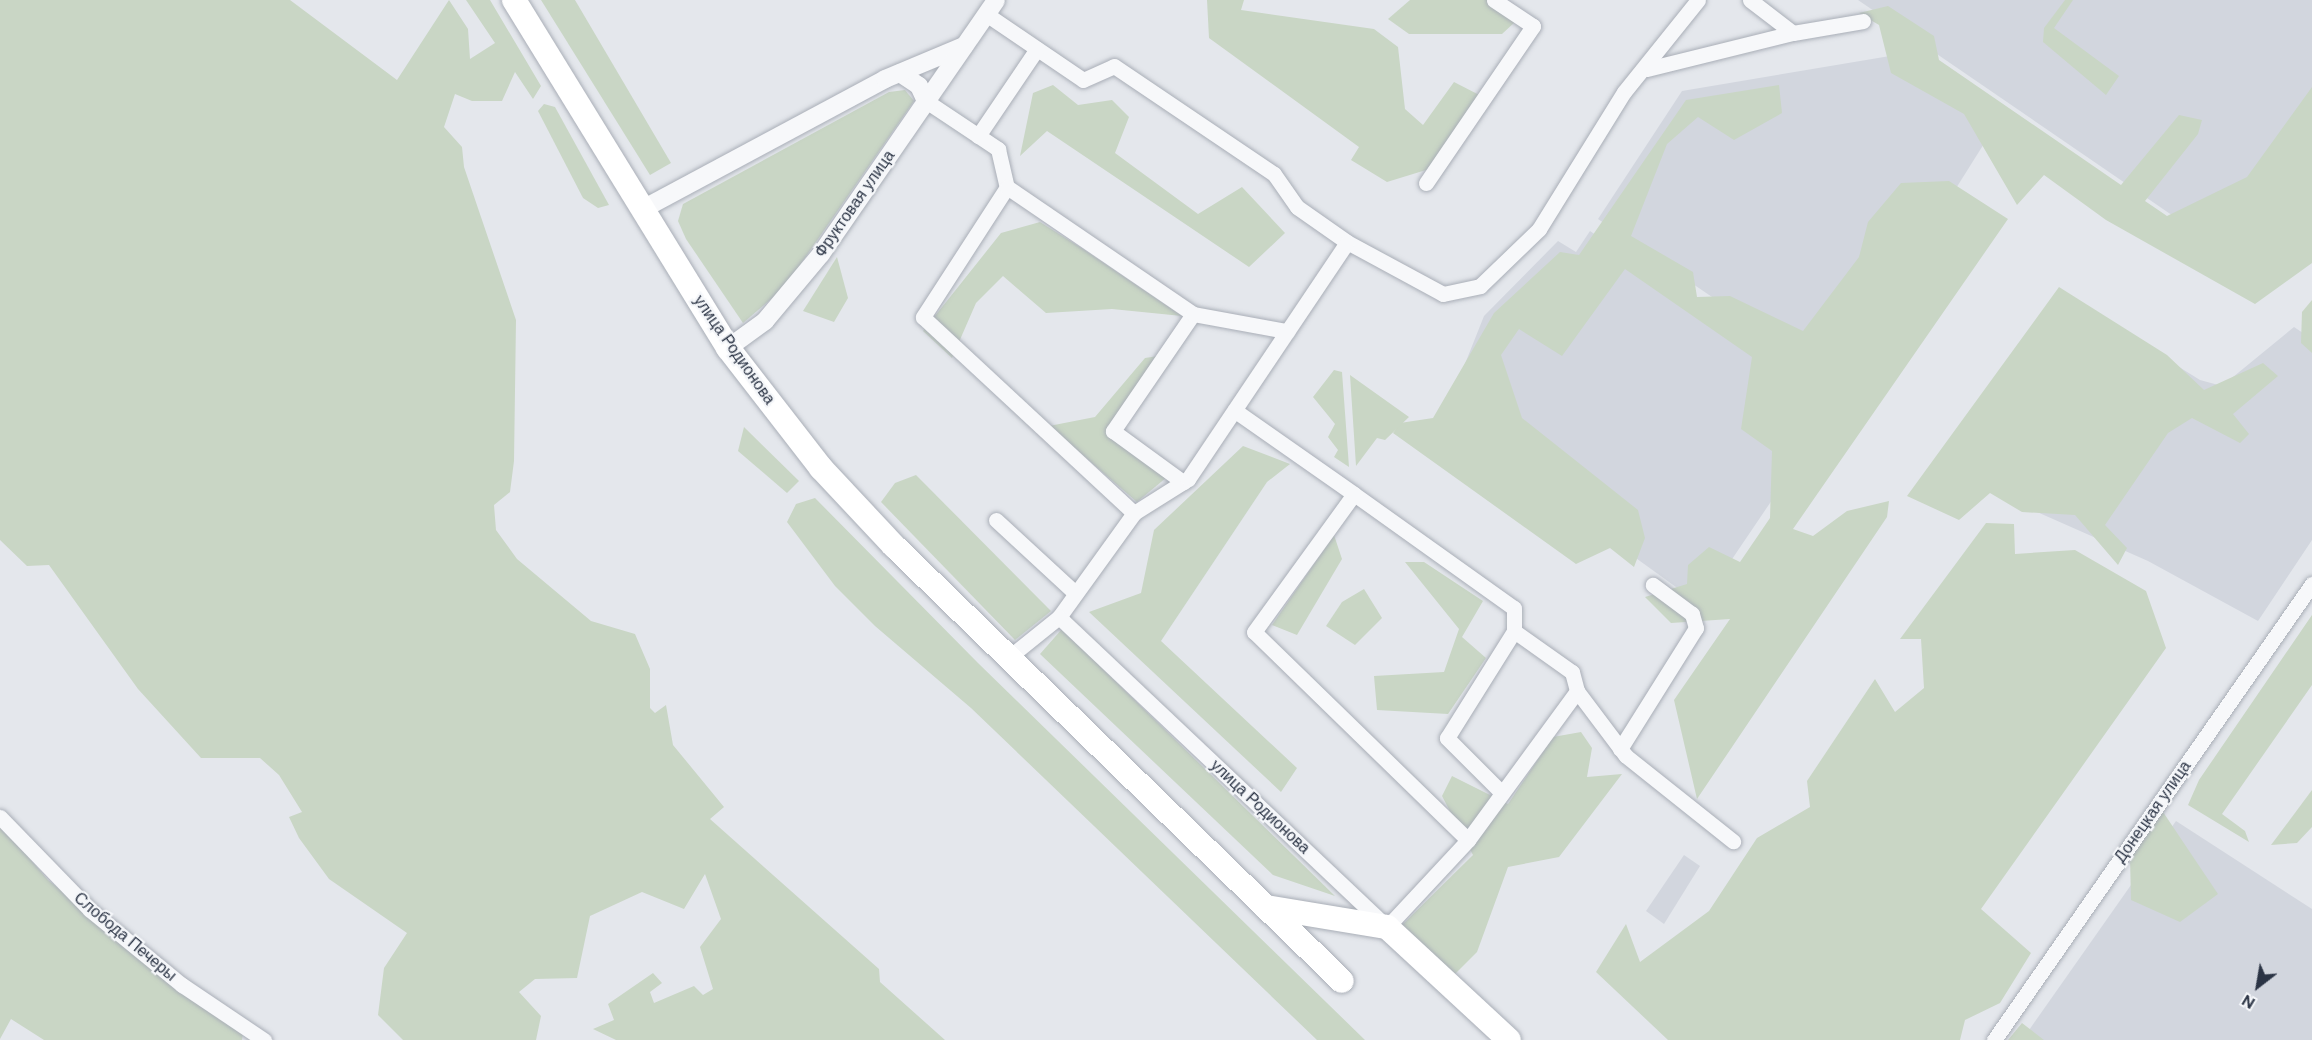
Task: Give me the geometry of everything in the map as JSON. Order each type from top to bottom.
[{"type":"main road","name":"улица Родионова","points":[[514,0],[641,210],[728,348],[821,468],[1008,658],[1342,981]]},
{"type":"main road","points":[[1266,907],[1387,927]]},
{"type":"main road","name":"улица Родионова","points":[[1387,927],[1509,1040]]},
{"type":"street","points":[[1426,183],[1533,26],[1494,0]]},
{"type":"street","points":[[991,7],[1038,49],[1083,80],[1114,66],[1274,174],[1298,207],[1347,242],[1443,294],[1480,286],[1539,229],[1624,92],[1647,69],[1698,0]]},
{"type":"street","points":[[1750,0],[1793,33]]},
{"type":"street","name":"Фруктовая улица","points":[[728,348],[765,321],[793,290],[991,7]]},
{"type":"street","points":[[1647,69],[1793,33],[1863,21]]},
{"type":"street","points":[[641,210],[900,73],[964,46]]},
{"type":"street","points":[[978,136],[1038,49]]},
{"type":"street","points":[[900,73],[919,86],[926,101],[998,149],[1007,187],[1193,314],[1287,332]]},
{"type":"street","points":[[1007,187],[923,317],[1134,513]]},
{"type":"street","points":[[1008,658],[1059,617],[1074,592],[1134,513],[1183,482],[1347,242]]},
{"type":"street","points":[[1183,482],[1113,431],[1193,314]]},
{"type":"street","points":[[1234,410],[1514,608],[1514,631],[1447,738],[1502,793]]},
{"type":"street","points":[[1354,494],[1254,632],[1468,840]]},
{"type":"street","points":[[996,520],[1074,592]]},
{"type":"street","name":"Донецкая улица","points":[[1994,1040],[2312,584]]},
{"type":"street","points":[[1620,749],[1696,628],[1692,614],[1653,585]]},
{"type":"street","name":"улица Родионова","points":[[1059,617],[1387,927]]},
{"type":"street","points":[[1514,631],[1572,672],[1577,691],[1620,749],[1733,841]]},
{"type":"street","points":[[1387,927],[1468,840],[1577,691]]},
{"type":"street","name":"Слобода Печеры","points":[[0,817],[90,910],[182,985],[257,1038]]},
{"type":"shaded area","points":[[1858,0],[2312,0],[2312,107],[2217,246]]},
{"type":"shaded area","points":[[1896,55],[1997,123],[1835,381],[1598,219],[1682,91]]},
{"type":"shaded area","points":[[1590,231],[1837,404],[1701,605],[1443,419],[1484,316],[1558,241],[1576,252]]},
{"type":"shaded area","points":[[2294,327],[2312,339],[2312,540],[2258,621],[2148,561],[2017,503],[2139,342],[2200,380],[2222,386]]},
{"type":"shaded area","points":[[2176,821],[2312,909],[2312,1040],[2022,1040]]},
{"type":"shaded area","points":[[1684,855],[1700,866],[1664,924],[1646,911]]},
{"type":"green space","points":[[0,0],[290,0],[397,80],[449,0],[468,29],[470,59],[495,43],[466,0],[490,0],[541,86],[533,99],[515,72],[502,101],[472,101],[455,94],[444,127],[462,147],[464,167],[516,320],[514,461],[510,492],[494,505],[496,530],[517,559],[591,621],[635,634],[650,669],[650,708],[655,713],[666,705],[673,745],[724,807],[710,819],[879,969],[880,982],[945,1040],[616,1040],[593,1029],[614,1020],[608,1004],[653,973],[662,983],[650,992],[654,1003],[694,986],[703,995],[713,989],[700,947],[721,919],[705,874],[684,909],[642,892],[590,916],[577,978],[535,979],[519,992],[541,1016],[536,1040],[403,1040],[378,1015],[384,968],[407,933],[329,879],[299,838],[289,817],[302,812],[279,775],[260,758],[201,758],[138,689],[49,565],[27,566],[0,540]]},
{"type":"green space","points":[[541,0],[575,0],[671,163],[650,175]]},
{"type":"green space","points":[[1207,0],[1244,0],[1241,10],[1374,29],[1398,47],[1405,109],[1423,125],[1454,82],[1489,100],[1439,166],[1387,182],[1351,160],[1359,147],[1209,38]]},
{"type":"green space","points":[[1410,0],[1496,0],[1515,22],[1502,34],[1409,34],[1388,19]]},
{"type":"green space","points":[[2065,0],[2073,0],[2054,28],[2119,76],[2106,95],[2043,42],[2044,28]]},
{"type":"green space","points":[[1888,6],[1934,36],[1939,60],[2121,185],[2179,115],[2202,120],[2198,134],[2145,201],[2167,216],[2247,177],[2312,87],[2312,263],[2255,304],[2106,220],[2044,175],[2017,205],[1964,114],[1891,73],[1879,25],[1859,13]]},
{"type":"green space","points":[[1053,85],[1078,105],[1112,100],[1129,117],[1115,153],[1198,214],[1242,187],[1285,233],[1249,267],[1047,131],[1020,156],[1033,93]]},
{"type":"green space","points":[[1779,85],[1782,113],[1734,140],[1698,117],[1667,144],[1631,236],[1693,272],[1697,297],[1730,296],[1803,331],[1859,257],[1868,222],[1901,183],[1949,181],[2008,219],[1793,529],[1813,536],[1847,511],[1889,501],[1887,517],[1697,799],[1674,700],[1730,619],[1671,623],[1645,597],[1687,584],[1688,565],[1709,547],[1740,562],[1770,518],[1772,451],[1741,429],[1752,357],[1625,269],[1562,356],[1519,329],[1501,355],[1522,418],[1638,510],[1645,538],[1634,567],[1610,548],[1576,564],[1393,433],[1400,423],[1433,418],[1494,313],[1560,252],[1579,255],[1686,100]]},
{"type":"green space","points":[[905,90],[914,101],[784,288],[743,323],[686,239],[678,221],[683,204],[889,92]]},
{"type":"green space","points":[[544,104],[555,107],[609,205],[598,208],[583,198],[538,111]]},
{"type":"green space","points":[[1040,222],[1182,316],[1112,309],[1046,313],[1003,276],[976,303],[952,358],[923,331],[1001,233]]},
{"type":"green space","points":[[837,257],[848,298],[834,322],[803,311]]},
{"type":"green space","points":[[2059,287],[2167,355],[2204,390],[2263,363],[2278,376],[2233,414],[2249,434],[2240,443],[2192,418],[2168,433],[2105,525],[2127,548],[2118,565],[2075,515],[2022,512],[1990,493],[1959,520],[1907,496]]},
{"type":"green space","points":[[2312,300],[2312,353],[2301,343],[2302,312]]},
{"type":"green space","points":[[1158,356],[1118,441],[1173,472],[1137,502],[1049,426],[1095,417],[1145,358]]},
{"type":"green space","points":[[1334,370],[1342,372],[1349,467],[1334,457],[1338,450],[1328,437],[1335,424],[1313,397]]},
{"type":"green space","points":[[1350,375],[1409,417],[1385,440],[1377,438],[1356,466]]},
{"type":"green space","points":[[744,427],[799,481],[787,493],[738,451]]},
{"type":"green space","points":[[1243,446],[1290,464],[1267,482],[1161,641],[1297,768],[1281,792],[1089,612],[1141,593],[1154,530]]},
{"type":"green space","points":[[916,475],[1051,611],[1015,640],[881,502],[895,483]]},
{"type":"green space","points":[[815,498],[978,663],[1365,1040],[1317,1040],[971,708],[875,626],[835,586],[787,522],[796,504]]},
{"type":"green space","points":[[1986,523],[2014,524],[2015,554],[2075,550],[2146,591],[2166,648],[1981,909],[2031,953],[2000,1003],[1965,1020],[1960,1040],[1668,1040],[1596,972],[1626,924],[1640,962],[1709,911],[1757,838],[1810,807],[1807,781],[1875,679],[1895,712],[1924,688],[1921,639],[1900,639]]},
{"type":"green space","points":[[1334,535],[1342,559],[1297,635],[1272,625]]},
{"type":"green space","points":[[1405,562],[1424,562],[1483,601],[1462,637],[1486,658],[1448,714],[1377,710],[1374,676],[1444,672],[1459,629]]},
{"type":"green space","points":[[1364,589],[1382,618],[1355,645],[1326,626],[1342,602]]},
{"type":"green space","points":[[2312,615],[2312,685],[2222,814],[2245,831],[2249,842],[2188,805],[2199,780]]},
{"type":"green space","points":[[1062,629],[1335,896],[1273,875],[1040,654]]},
{"type":"green space","points":[[1581,732],[1592,748],[1587,777],[1622,774],[1559,857],[1508,867],[1477,952],[1454,975],[1401,926],[1473,855],[1442,796],[1452,776],[1508,804],[1553,737]]},
{"type":"green space","points":[[2312,790],[2312,827],[2297,843],[2271,845]]},
{"type":"green space","points":[[2161,809],[2218,894],[2180,922],[2131,900],[2130,856]]},
{"type":"green space","points":[[0,824],[48,880],[243,1032],[242,1040],[44,1040],[11,1019],[0,1039]]},
{"type":"green space","points":[[2022,1023],[2044,1040],[2008,1040]]}]
